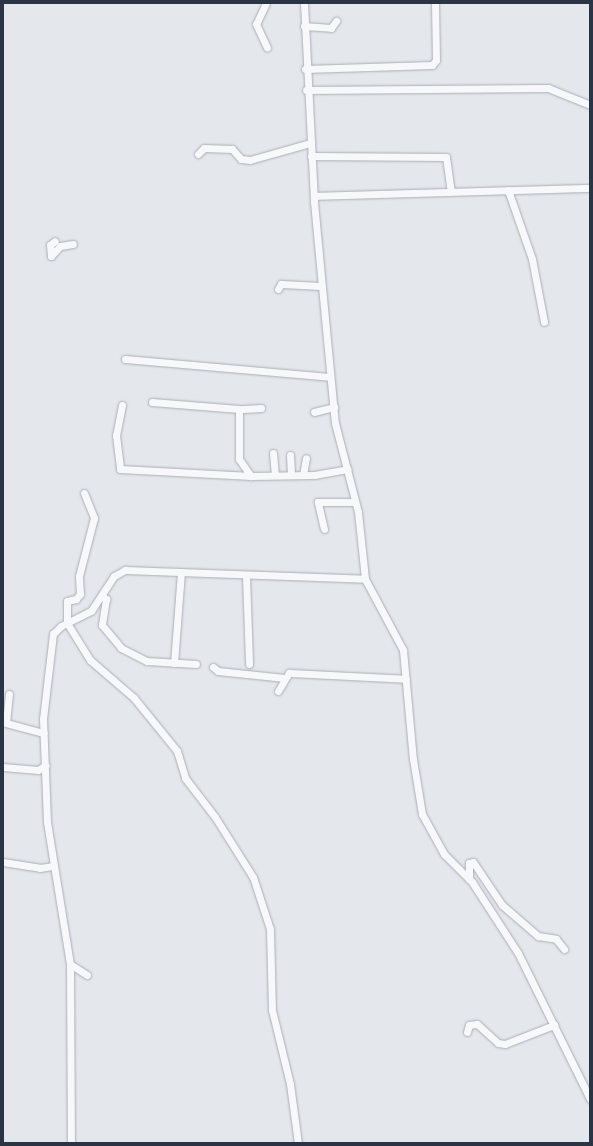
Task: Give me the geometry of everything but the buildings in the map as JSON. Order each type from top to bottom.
[{"type":"street","points":[[266,3],[256,24],[266,48]]},
{"type":"street","points":[[304,3],[306,90],[329,377],[347,469],[356,502],[365,579],[401,643],[422,814],[444,854],[469,879],[518,953],[590,1099]]},
{"type":"street","points":[[305,69],[432,65],[436,60],[435,3]]},
{"type":"street","points":[[304,26],[331,28],[336,21]]},
{"type":"street","points":[[306,90],[548,88],[590,105]]},
{"type":"street","points":[[198,154],[204,148],[232,149],[241,159],[250,160],[310,143]]},
{"type":"street","points":[[311,156],[446,157],[451,191]]},
{"type":"street","points":[[314,196],[590,188]]},
{"type":"street","points":[[508,190],[532,259],[544,322]]},
{"type":"street","points":[[55,241],[50,245],[51,257],[60,246],[73,244]]},
{"type":"street","points":[[278,289],[281,284],[322,286]]},
{"type":"street","points":[[124,359],[329,377]]},
{"type":"street","points":[[152,402],[239,409],[261,408]]},
{"type":"street","points":[[122,405],[116,435],[120,469],[251,476],[303,475],[347,469]]},
{"type":"street","points":[[314,412],[334,407]]},
{"type":"street","points":[[239,409],[239,459],[251,476]]},
{"type":"street","points":[[273,453],[276,475]]},
{"type":"street","points":[[290,455],[291,475]]},
{"type":"street","points":[[303,475],[306,458]]},
{"type":"street","points":[[84,493],[94,518],[79,576],[80,594],[76,599],[67,601],[67,623],[90,660],[134,698],[177,751],[185,778],[215,817],[253,878],[270,929],[272,1010],[290,1084],[298,1143]]},
{"type":"street","points":[[324,529],[318,502],[356,502]]},
{"type":"street","points":[[71,1143],[70,964],[52,866],[44,733],[52,637],[67,623],[91,611],[103,597],[114,576],[125,570],[246,576],[365,579]]},
{"type":"street","points":[[174,663],[181,572]]},
{"type":"street","points":[[246,576],[249,664]]},
{"type":"street","points":[[103,597],[106,599],[102,625],[121,648],[147,661],[196,664]]},
{"type":"street","points":[[213,667],[218,671],[285,678]]},
{"type":"street","points":[[278,691],[285,678],[294,673],[406,679]]},
{"type":"street","points":[[9,694],[6,723],[44,733]]},
{"type":"street","points":[[3,767],[38,770],[46,765]]},
{"type":"street","points":[[3,862],[40,868],[52,866]]},
{"type":"street","points":[[469,879],[470,863],[473,862],[502,905],[538,936],[556,939],[564,949]]},
{"type":"street","points":[[70,964],[87,975]]},
{"type":"street","points":[[467,1032],[470,1025],[477,1024],[498,1043],[505,1044],[554,1025]]}]
